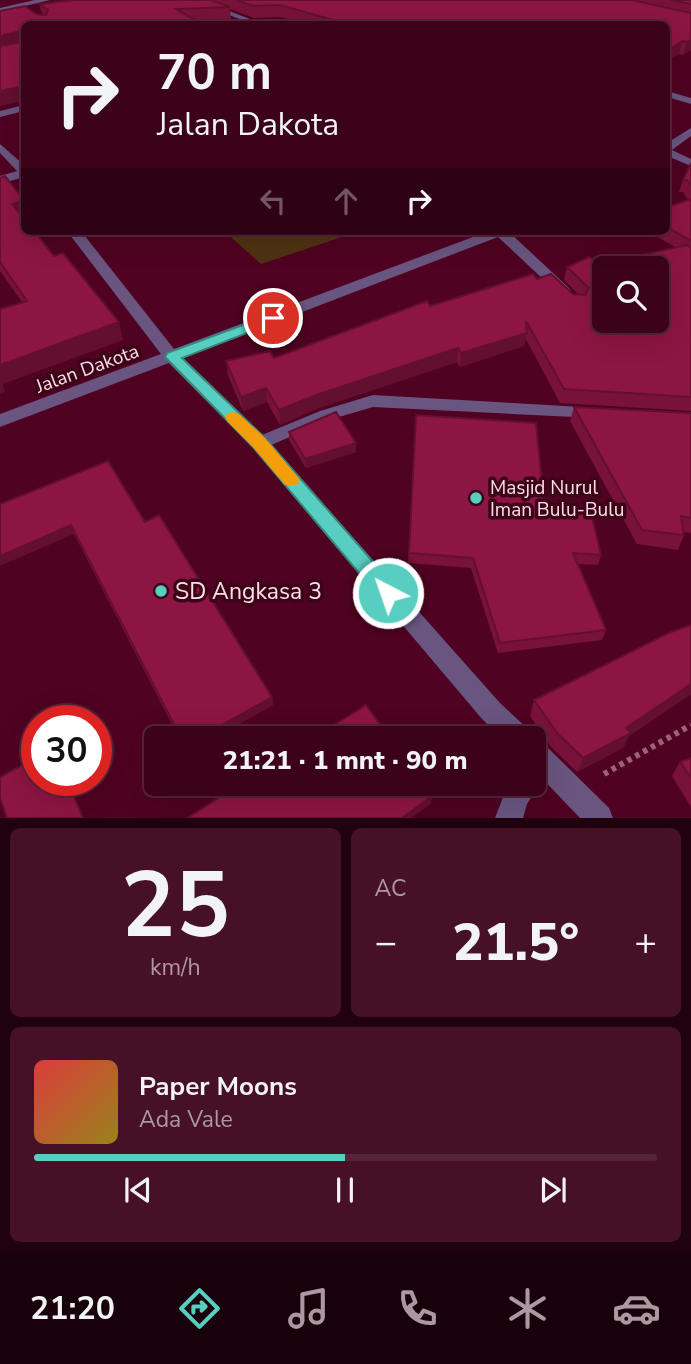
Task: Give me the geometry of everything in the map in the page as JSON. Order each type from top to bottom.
[{"type":"street","points":[[0,10],[46,0]]},
{"type":"street","points":[[192,0],[251,21]]},
{"type":"street","points":[[20,6],[29,12]]},
{"type":"street","points":[[670,95],[691,101]]},
{"type":"street","points":[[0,114],[21,109]]},
{"type":"street","points":[[670,146],[691,131]]},
{"type":"street","points":[[0,147],[21,169]]},
{"type":"street","points":[[670,148],[691,163]]},
{"type":"street","points":[[0,180],[21,173]]},
{"type":"street","points":[[77,235],[172,357],[259,443],[507,726]]},
{"type":"street","name":"Jalan Dakota","points":[[0,421],[490,235]]},
{"type":"street","points":[[504,235],[577,303]]},
{"type":"street","points":[[259,443],[326,415],[373,401],[611,414]]},
{"type":"street","points":[[546,771],[573,792],[599,818]]},
{"type":"street","points":[[509,818],[516,796]]},
{"type":"path","points":[[573,792],[691,724]]},
{"type":"shaded area","points":[[228,235],[348,235],[261,264]]},
{"type":"building","points":[[75,0],[211,0],[230,7],[176,9],[197,21],[21,21],[21,32],[0,36],[0,11],[25,6],[36,14],[46,15],[48,10],[39,4]]},
{"type":"building","points":[[237,0],[632,0],[691,13],[691,40],[682,41],[670,49],[670,21],[336,21],[280,5],[253,6]]},
{"type":"building","points":[[670,0],[691,0],[691,4]]},
{"type":"building","points":[[21,42],[21,87],[0,91],[0,46]]},
{"type":"building","points":[[691,163],[691,186],[687,180],[683,180]]},
{"type":"building","points":[[5,176],[21,196],[21,201],[12,204],[21,215],[21,235],[37,235],[54,256],[63,253],[119,322],[0,365],[0,309],[27,301],[0,262],[0,178]]},
{"type":"building","points":[[691,199],[691,241],[670,229],[670,206]]},
{"type":"building","points":[[687,245],[691,248],[691,397],[564,389],[526,321],[527,333],[461,353],[458,348],[279,410],[266,388],[241,397],[226,361],[270,351],[274,358],[427,301],[430,306],[533,274],[537,279],[551,274],[573,294],[585,295],[589,288],[567,267],[589,257],[592,259],[592,333],[669,333],[669,256],[637,256]]},
{"type":"building","points":[[574,407],[691,413],[691,518],[681,516],[684,535],[642,530]]},
{"type":"building","points":[[336,412],[356,443],[305,459],[289,432]]},
{"type":"building","points":[[416,415],[536,423],[544,505],[590,508],[601,555],[573,553],[606,630],[500,643],[473,558],[409,553]]},
{"type":"building","points":[[108,461],[145,522],[159,515],[272,697],[220,726],[175,726],[71,525],[0,556],[0,504]]},
{"type":"building","points":[[691,625],[691,684],[626,728],[631,733],[583,758],[557,733],[534,700],[671,632]]},
{"type":"building","points":[[366,705],[381,726],[332,726]]},
{"type":"building","points":[[691,758],[691,778],[680,762]]},
{"type":"building","points":[[21,766],[21,796],[74,796],[83,818],[7,818],[0,798],[0,777]]},
{"type":"building","points":[[222,796],[432,796],[402,818],[187,818]]},
{"type":"slow traffic","points":[[233,417],[291,480]]},
{"type":"place","name":"Masjid Nurul Iman Bulu-Bulu","points":[[476,498]]},
{"type":"place","name":"SD Angkasa 3","points":[[161,591]]},
{"type":"route","points":[[273,318],[172,357],[259,443],[388,593]]}]
